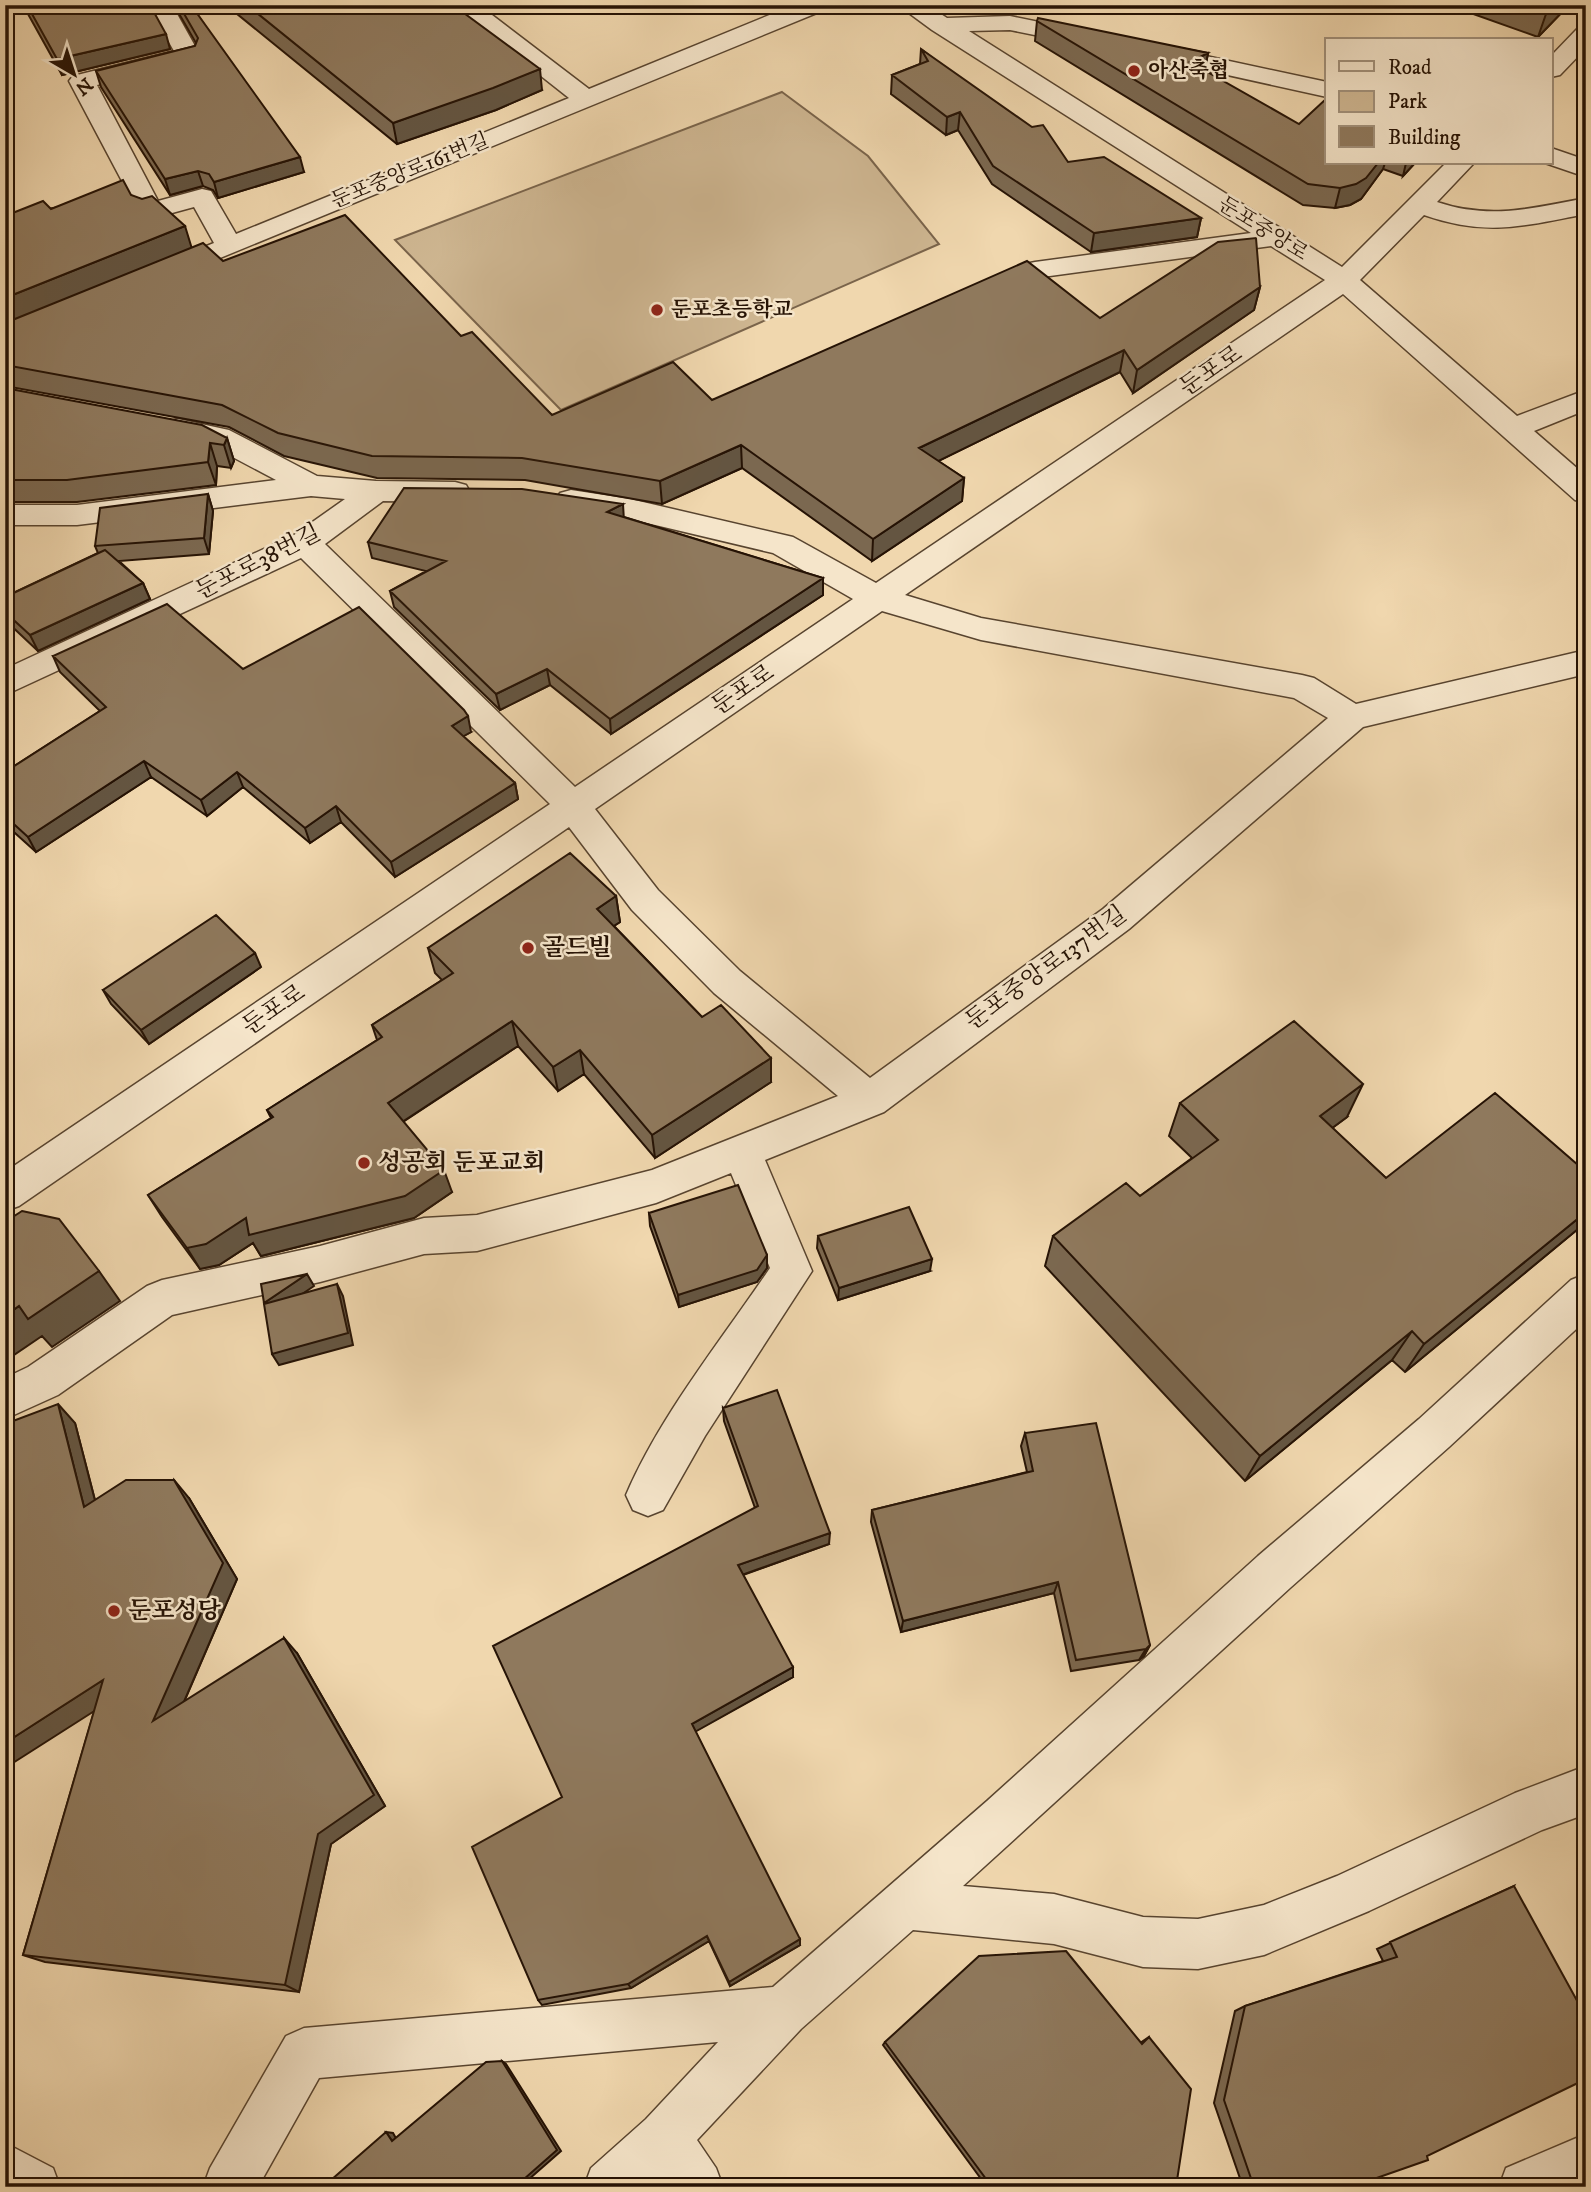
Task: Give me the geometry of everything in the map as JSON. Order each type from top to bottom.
[{"type":"street","points":[[160,5],[188,55],[82,81],[150,211],[202,197],[229,246]]},
{"type":"street","points":[[463,5],[585,98]]},
{"type":"street","name":"둔포중앙로161번길","points":[[142,282],[817,5]]},
{"type":"street","name":"둔포중앙로","points":[[910,5],[1344,280],[1586,493]]},
{"type":"street","points":[[941,25],[1010,23],[1325,90]]},
{"type":"street","points":[[1552,69],[1586,34]]},
{"type":"street","points":[[1552,156],[1586,169]]},
{"type":"street","name":"둔포로","points":[[5,1194],[1344,280],[1460,164]]},
{"type":"street","points":[[1419,205],[1458,218],[1506,221],[1586,206]]},
{"type":"street","points":[[1035,270],[1276,237]]},
{"type":"street","points":[[1513,429],[1586,399]]},
{"type":"street","points":[[154,424],[218,438],[311,486]]},
{"type":"street","points":[[5,515],[77,514],[311,486],[376,491],[484,493]]},
{"type":"street","name":"둔포로38번길","points":[[5,683],[305,543],[376,491]]},
{"type":"street","points":[[538,495],[629,509],[782,545],[877,598],[981,629],[1302,687],[1352,717]]},
{"type":"street","points":[[305,543],[573,806],[645,900],[727,982],[870,1100]]},
{"type":"street","name":"둔포중앙로137번길","points":[[5,1399],[43,1381],[162,1298],[320,1264],[424,1236],[477,1233],[656,1186],[870,1100],[1116,919],[1352,717],[1586,662]]},
{"type":"street","points":[[648,1495],[690,1422],[792,1271],[742,1152]]},
{"type":"street","points":[[610,2187],[664,2137],[783,2011],[1034,1791],[1274,1572],[1434,1433],[1586,1293]]},
{"type":"street","points":[[905,1905],[1054,1919],[1143,1942],[1198,1944],[1264,1930],[1352,1894],[1532,1810],[1586,1790]]},
{"type":"street","points":[[229,2187],[304,2054],[783,2011]]},
{"type":"street","points":[[664,2137],[697,2187]]},
{"type":"street","points":[[1525,2187],[1586,2160]]},
{"type":"street","points":[[5,2169],[34,2187]]},
{"type":"green space","points":[[782,92],[868,156],[939,244],[561,410],[395,240]]},
{"type":"building","points":[[27,5],[150,5],[166,34],[57,59]]},
{"type":"building","points":[[179,5],[191,5],[300,157],[214,182],[209,174],[198,171],[165,179],[96,71],[195,46],[198,38]]},
{"type":"building","points":[[247,5],[453,5],[540,69],[393,123]]},
{"type":"building","points":[[1520,5],[1555,5],[1546,14]]},
{"type":"building","points":[[1038,18],[1208,53],[1190,62],[1299,124],[1325,100],[1325,164],[1377,164],[1366,178],[1356,184],[1340,188],[1308,184],[1037,21]]},
{"type":"building","points":[[921,49],[1032,127],[1043,125],[1068,162],[1104,157],[1201,218],[1094,233],[993,166],[960,112],[947,117],[892,75],[928,61]]},
{"type":"building","points":[[123,180],[131,195],[142,199],[152,196],[185,226],[5,298],[5,216],[43,201],[51,209]]},
{"type":"building","points":[[345,215],[461,336],[472,332],[552,415],[673,362],[712,400],[1027,261],[1100,318],[1218,242],[1256,238],[1260,287],[1137,370],[1124,350],[919,448],[964,478],[873,539],[741,445],[660,481],[522,458],[372,456],[278,433],[222,405],[5,365],[5,323],[203,243],[223,261]]},
{"type":"building","points":[[5,388],[202,425],[227,438],[224,445],[210,443],[208,462],[67,480],[5,480]]},
{"type":"building","points":[[404,488],[522,489],[623,504],[607,512],[823,578],[610,719],[547,669],[496,694],[390,591],[446,561],[368,542]]},
{"type":"building","points":[[208,494],[204,538],[95,546],[100,508]]},
{"type":"building","points":[[105,550],[143,583],[30,635],[5,612],[5,597]]},
{"type":"building","points":[[167,604],[243,669],[359,607],[464,710],[468,716],[452,726],[515,783],[391,862],[336,806],[305,828],[237,772],[201,800],[144,761],[28,837],[5,816],[5,772],[106,707],[53,656]]},
{"type":"building","points":[[570,853],[616,896],[597,909],[702,1017],[721,1005],[771,1058],[652,1135],[580,1050],[553,1067],[512,1021],[388,1103],[444,1170],[405,1196],[249,1235],[246,1218],[206,1244],[187,1248],[148,1195],[273,1117],[267,1110],[382,1037],[372,1025],[453,973],[428,948]]},
{"type":"building","points":[[216,915],[255,953],[141,1030],[103,990]]},
{"type":"building","points":[[1294,1021],[1363,1084],[1320,1116],[1386,1178],[1495,1093],[1586,1172],[1586,1212],[1424,1344],[1412,1331],[1260,1456],[1053,1236],[1126,1183],[1140,1196],[1218,1140],[1180,1103]]},
{"type":"building","points":[[738,1185],[767,1255],[757,1270],[678,1295],[649,1213]]},
{"type":"building","points":[[909,1207],[932,1259],[839,1288],[818,1236]]},
{"type":"building","points":[[22,1211],[59,1219],[99,1271],[28,1319],[19,1306],[5,1316],[5,1222]]},
{"type":"building","points":[[307,1274],[264,1303],[261,1284]]},
{"type":"building","points":[[337,1284],[348,1333],[272,1354],[264,1304]]},
{"type":"building","points":[[777,1390],[830,1533],[738,1565],[793,1667],[692,1724],[800,1939],[729,1982],[707,1936],[628,1984],[538,2000],[472,1847],[562,1797],[493,1646],[758,1506],[723,1408]]},
{"type":"building","points":[[58,1404],[84,1507],[126,1480],[174,1480],[223,1563],[153,1721],[284,1638],[374,1795],[318,1834],[285,1985],[23,1955],[103,1680],[5,1743],[5,1424]]},
{"type":"building","points":[[1096,1423],[1150,1645],[1146,1649],[1076,1660],[1058,1582],[903,1621],[872,1510],[1033,1471],[1025,1433]]},
{"type":"building","points":[[1514,1886],[1586,2017],[1586,2079],[1427,2156],[1428,2160],[1351,2187],[1254,2187],[1224,2100],[1245,2006],[1397,1957],[1390,1942]]},
{"type":"building","points":[[1066,1951],[1142,2044],[1149,2037],[1191,2089],[1176,2187],[992,2187],[885,2042],[979,1956]]},
{"type":"building","points":[[502,2061],[557,2150],[515,2187],[323,2187],[386,2132],[392,2141],[486,2062]]},
{"type":"place","name":"아산축협","points":[[1134,71]]},
{"type":"place","name":"둔포초등학교","points":[[657,310]]},
{"type":"place","name":"골드빌","points":[[528,948]]},
{"type":"place","name":"성공회 둔포교회","points":[[364,1163]]},
{"type":"place","name":"둔포성당","points":[[114,1611]]}]
